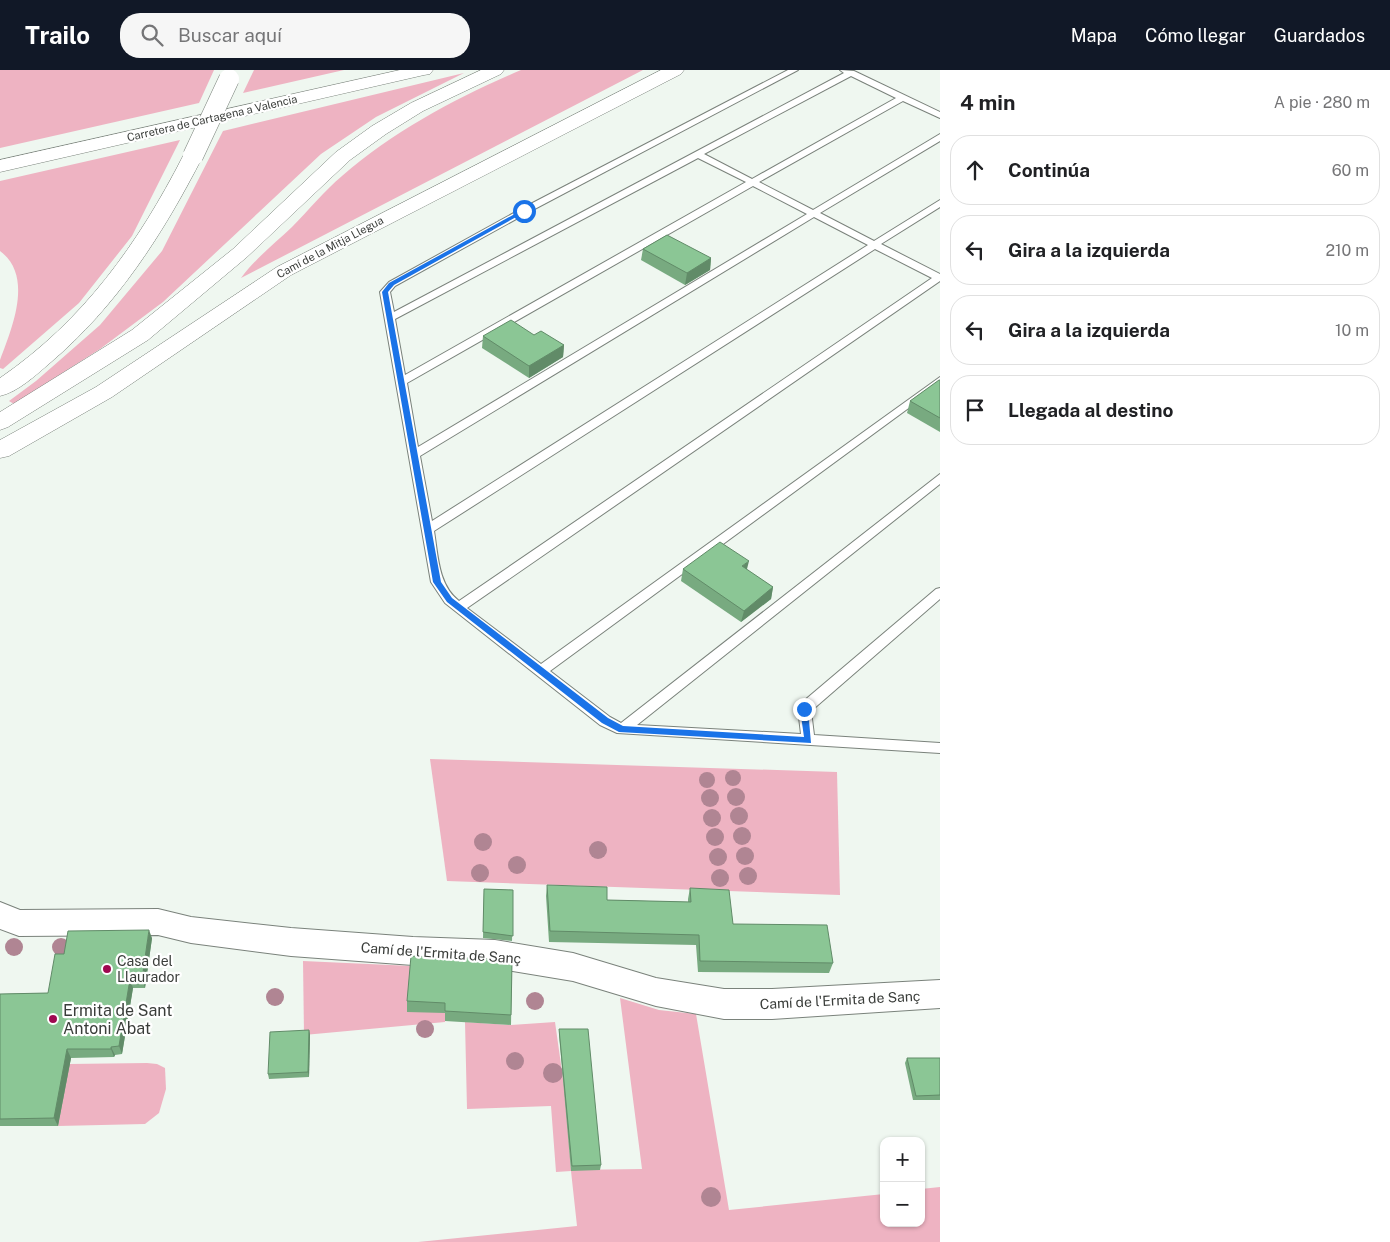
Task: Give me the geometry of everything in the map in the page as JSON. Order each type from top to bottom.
[{"type":"main road","points":[[0,162],[100,134],[378,70]]},
{"type":"main road","name":"Carretera de Cartagena a Valencia","points":[[0,166],[424,70]]},
{"type":"main road","points":[[0,422],[74,378],[140,335],[240,253],[312,184],[364,140],[417,107],[495,70]]},
{"type":"main road","name":"Camí de la Mitja Llegua","points":[[0,450],[104,392],[284,271],[676,70]]},
{"type":"main road","points":[[0,389],[42,358],[69,334],[113,286],[141,251],[162,218],[194,156],[231,74]]},
{"type":"street","name":"Camí de l'Ermita de Sanç","points":[[0,914],[19,923],[158,922],[191,930],[385,949],[495,954],[573,967],[656,992],[724,1004],[772,1004],[940,994]]},
{"type":"lane","points":[[794,70],[524,211],[392,284],[385,292],[437,582],[449,600],[605,721],[622,729],[940,748]]},
{"type":"lane","points":[[390,318],[848,72],[940,114]]},
{"type":"lane","points":[[401,382],[903,97]]},
{"type":"lane","points":[[414,455],[940,137]]},
{"type":"lane","points":[[460,607],[940,278],[697,154]]},
{"type":"lane","points":[[428,529],[940,204]]},
{"type":"lane","points":[[541,671],[940,380]]},
{"type":"lane","points":[[622,729],[940,478]]},
{"type":"lane","points":[[808,740],[804,709],[940,592]]},
{"type":"shaded area","points":[[0,70],[214,70],[199,103],[0,148]]},
{"type":"shaded area","points":[[254,70],[344,70],[243,93]]},
{"type":"shaded area","points":[[521,70],[643,70],[241,278],[329,188],[362,159],[405,129],[451,103]]},
{"type":"shaded area","points":[[464,73],[376,117],[321,154],[163,302],[100,349],[14,404],[9,401],[36,381],[100,325],[162,251],[223,131]]},
{"type":"shaded area","points":[[180,140],[132,236],[79,303],[3,369],[0,368],[0,360],[14,318],[18,288],[16,274],[10,262],[0,251],[0,181]]},
{"type":"shaded area","points":[[430,759],[837,772],[840,895],[447,881]]},
{"type":"shaded area","points":[[303,961],[412,966],[446,1013],[445,1022],[304,1035]]},
{"type":"shaded area","points":[[620,998],[659,1010],[696,1014],[729,1210],[880,1194],[880,1227],[925,1227],[925,1189],[940,1187],[940,1242],[418,1242],[577,1226],[571,1171],[556,1172],[551,1106],[467,1109],[465,1022],[511,1025],[555,1022],[566,1100],[571,1170],[642,1169]]},
{"type":"shaded area","points":[[69,1064],[157,1064],[165,1068],[166,1089],[159,1113],[145,1124],[58,1126]]},
{"type":"building","points":[[667,235],[711,258],[687,273],[643,249]]},
{"type":"building","points":[[511,320],[534,335],[541,331],[564,345],[529,366],[483,336]]},
{"type":"building","points":[[940,380],[940,418],[910,401]]},
{"type":"building","points":[[720,542],[749,561],[742,566],[773,587],[744,611],[683,569]]},
{"type":"building","points":[[547,885],[607,887],[607,900],[691,902],[690,888],[729,890],[733,924],[827,925],[833,963],[700,961],[699,935],[550,931]]},
{"type":"building","points":[[484,889],[513,890],[513,936],[483,932]]},
{"type":"building","points":[[149,930],[142,979],[130,979],[119,1046],[111,1047],[111,1049],[67,1049],[54,1118],[0,1119],[0,994],[48,993],[55,954],[64,954],[68,931]]},
{"type":"building","points":[[411,956],[495,959],[512,962],[511,1015],[445,1011],[445,1003],[407,1001]]},
{"type":"building","points":[[559,1029],[588,1029],[601,1165],[572,1166]]},
{"type":"building","points":[[309,1030],[308,1072],[268,1074],[270,1032]]},
{"type":"building","points":[[907,1058],[940,1058],[940,1095],[916,1096]]},
{"type":"place","name":"Casa del Llaurador","points":[[107,969]]},
{"type":"place","name":"Ermita de Sant Antoni Abat","points":[[53,1019]]},
{"type":"route","points":[[524,211],[392,284],[385,292],[437,582],[449,600],[605,721],[622,729],[808,740],[804,709]]}]
